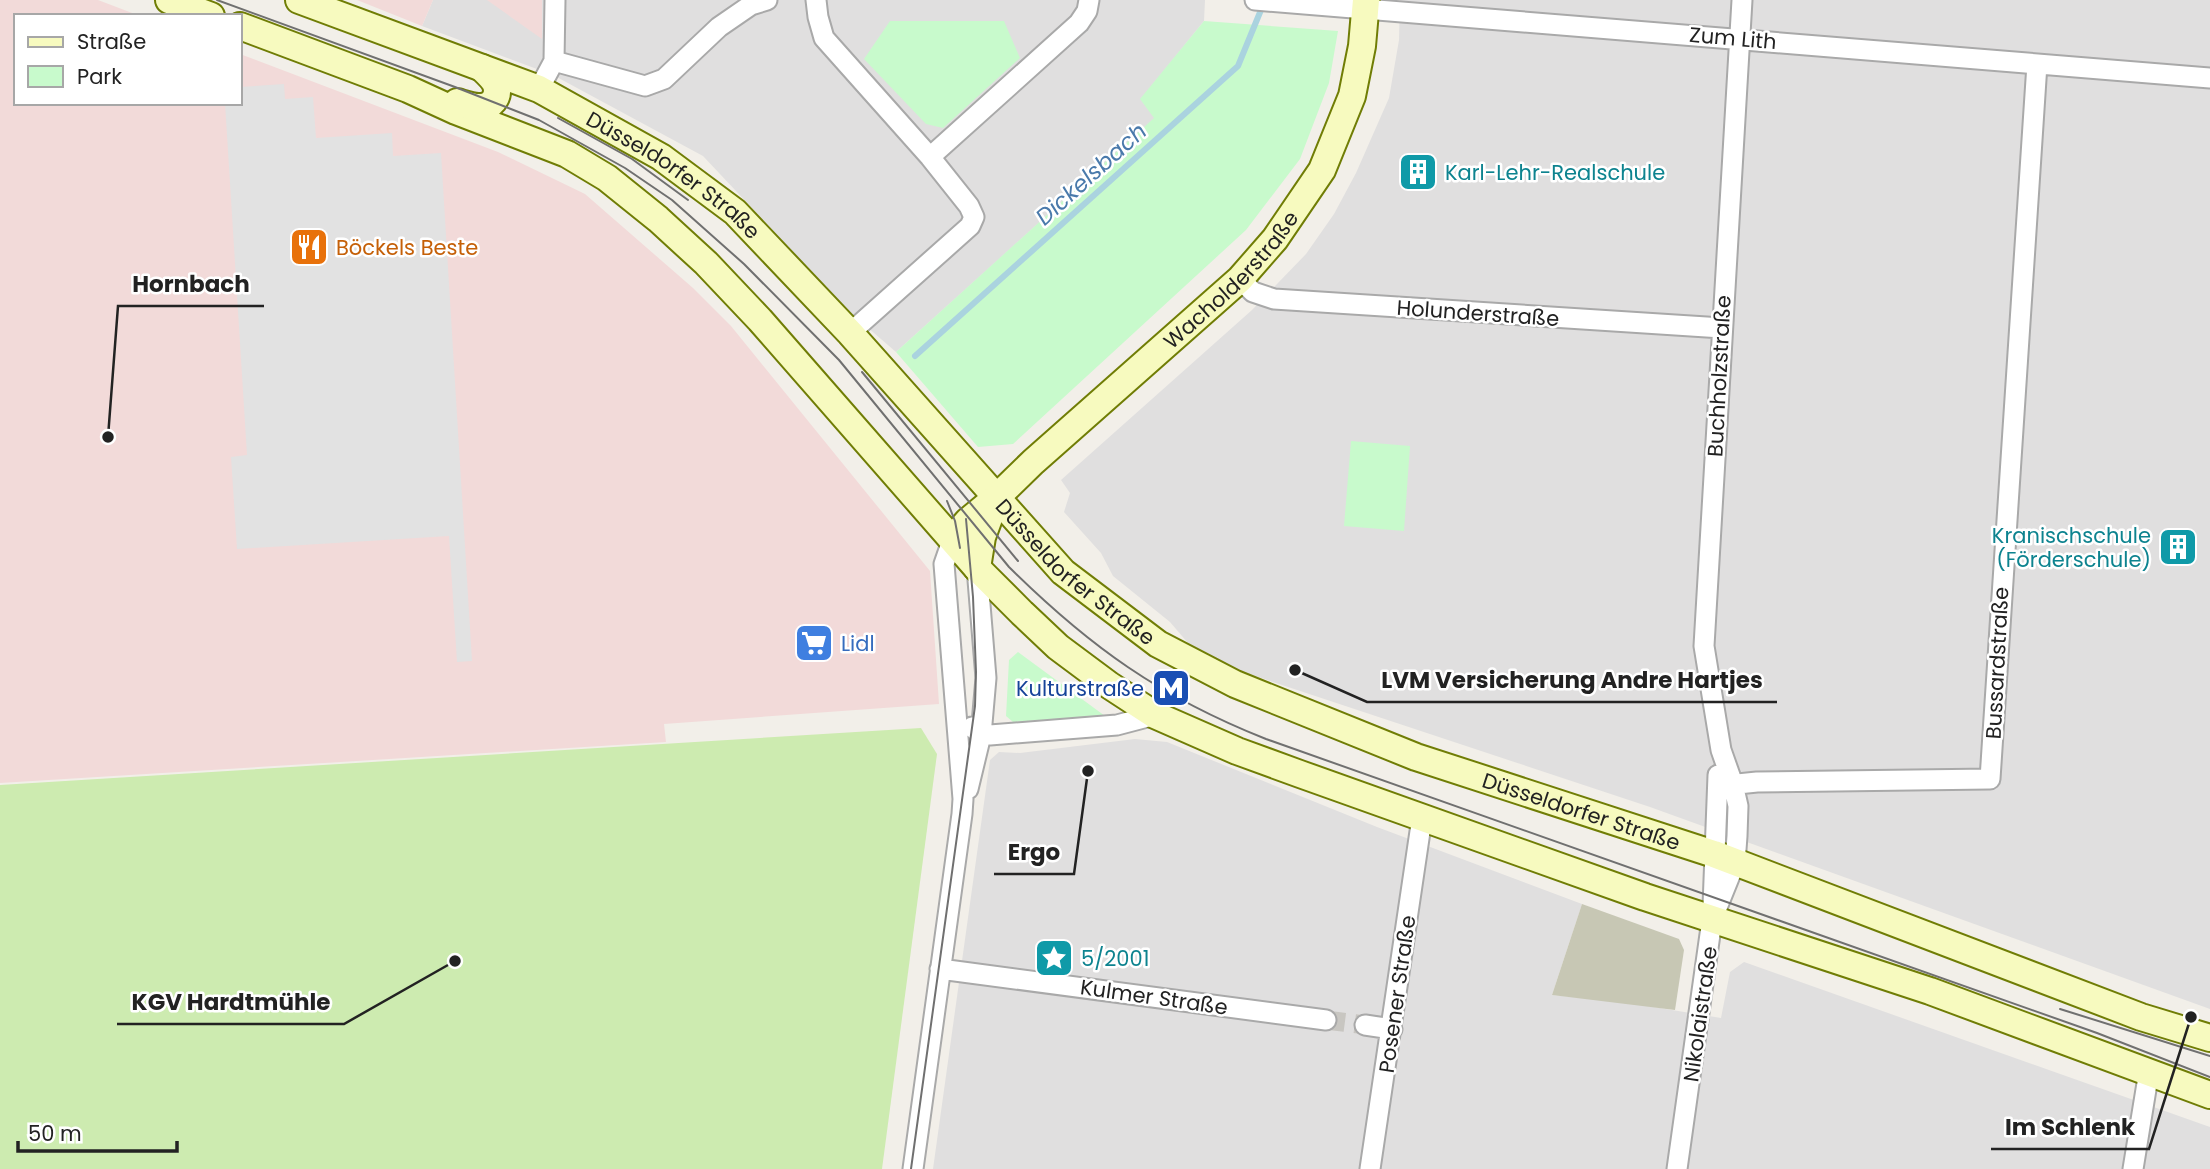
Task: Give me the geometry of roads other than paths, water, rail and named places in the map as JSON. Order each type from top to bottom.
[{"type":"main road","points":[[169,0],[207,14]]},
{"type":"main road","name":"Düsseldorfer Straße","points":[[299,0],[539,89],[661,157],[735,212],[850,333],[1075,582],[1158,645],[1235,684],[1416,757],[1724,858],[2141,1017],[2210,1038]]},
{"type":"main road","name":"Wacholderstraße","points":[[953,538],[1033,462],[1240,279],[1275,239],[1322,170],[1352,96],[1362,46],[1366,5]]},
{"type":"main road","name":"Düsseldorfer Straße","points":[[242,27],[436,100],[456,111],[567,154],[607,178],[658,219],[706,263],[760,320],[977,568],[1058,647],[1155,715],[1237,751],[1422,818],[1712,920],[1930,991],[2210,1095]]},
{"type":"main road","points":[[436,100],[488,107],[497,93],[496,83],[482,68]]},
{"type":"main road","name":"Wacholderstraße","points":[[977,568],[982,537],[997,497]]},
{"type":"street","points":[[539,89],[554,61],[555,0]]},
{"type":"street","points":[[554,61],[645,86],[664,79],[719,27],[751,5],[767,0]]},
{"type":"street","points":[[816,0],[824,38],[930,157],[969,206],[974,217],[970,226],[850,333]]},
{"type":"street","points":[[930,157],[1079,23],[1087,11],[1089,0]]},
{"type":"street","name":"Zum Lith","points":[[1255,0],[1366,5],[2210,78]]},
{"type":"street","name":"Buchholzstraße","points":[[1724,858],[1738,806],[1725,785],[1704,646],[1742,0]]},
{"type":"street","name":"Bussardstraße","points":[[1725,785],[1990,779],[2037,64]]},
{"type":"street","name":"Holunderstraße","points":[[1240,279],[1253,292],[1274,299],[1722,328]]},
{"type":"street","points":[[953,538],[944,564],[962,807]]},
{"type":"street","points":[[913,1169],[962,807],[981,735],[986,678],[977,568]]},
{"type":"street","points":[[955,714],[981,735],[1116,725],[1155,715]]},
{"type":"street","name":"Posener Straße","points":[[1370,1169],[1422,818]]},
{"type":"street","name":"Nikolaistraße","points":[[1677,1169],[1712,920],[1724,858]]},
{"type":"street","name":"Kulmer Straße","points":[[940,969],[1326,1020]]},
{"type":"street","points":[[1365,1026],[1392,1029]]},
{"type":"street","points":[[2133,1169],[2149,1071]]},
{"type":"waterway","name":"Dickelsbach","points":[[915,356],[1238,66],[1263,5]]},
{"type":"tunnel","points":[[1326,1020],[1365,1025]]},
{"type":"tram line","points":[[217,0],[539,120],[625,168],[672,200],[744,264],[839,360],[1009,567],[1098,646],[1193,706],[1266,739],[2097,1033],[2210,1077]]},
{"type":"tram line","points":[[558,118],[632,159],[688,200]]},
{"type":"tram line","points":[[862,372],[1018,561]]},
{"type":"tram line","points":[[947,501],[955,521],[960,548]]},
{"type":"tram line","points":[[911,1169],[975,706],[973,597],[966,519]]},
{"type":"tram line","points":[[2060,1009],[2210,1056]]},
{"type":"place","name":"Karl-Lehr-Realschule","points":[[1418,172]]},
{"type":"place","name":"Böckels Beste","points":[[309,247]]},
{"type":"place","name":"Hornbach","points":[[108,437]]},
{"type":"place","name":"Kranischschule (Förderschule)","points":[[2178,547]]},
{"type":"place","name":"Lidl","points":[[814,643]]},
{"type":"place","name":"LVM Versicherung Andre Hartjes","points":[[1295,670]]},
{"type":"place","name":"Kulturstraße","points":[[1171,688]]},
{"type":"place","name":"Ergo","points":[[1088,771]]},
{"type":"place","name":"5/2001","points":[[1054,958]]},
{"type":"place","name":"KGV Hardtmühle","points":[[455,961]]},
{"type":"place","name":"Im Schlenk","points":[[2191,1017]]}]
